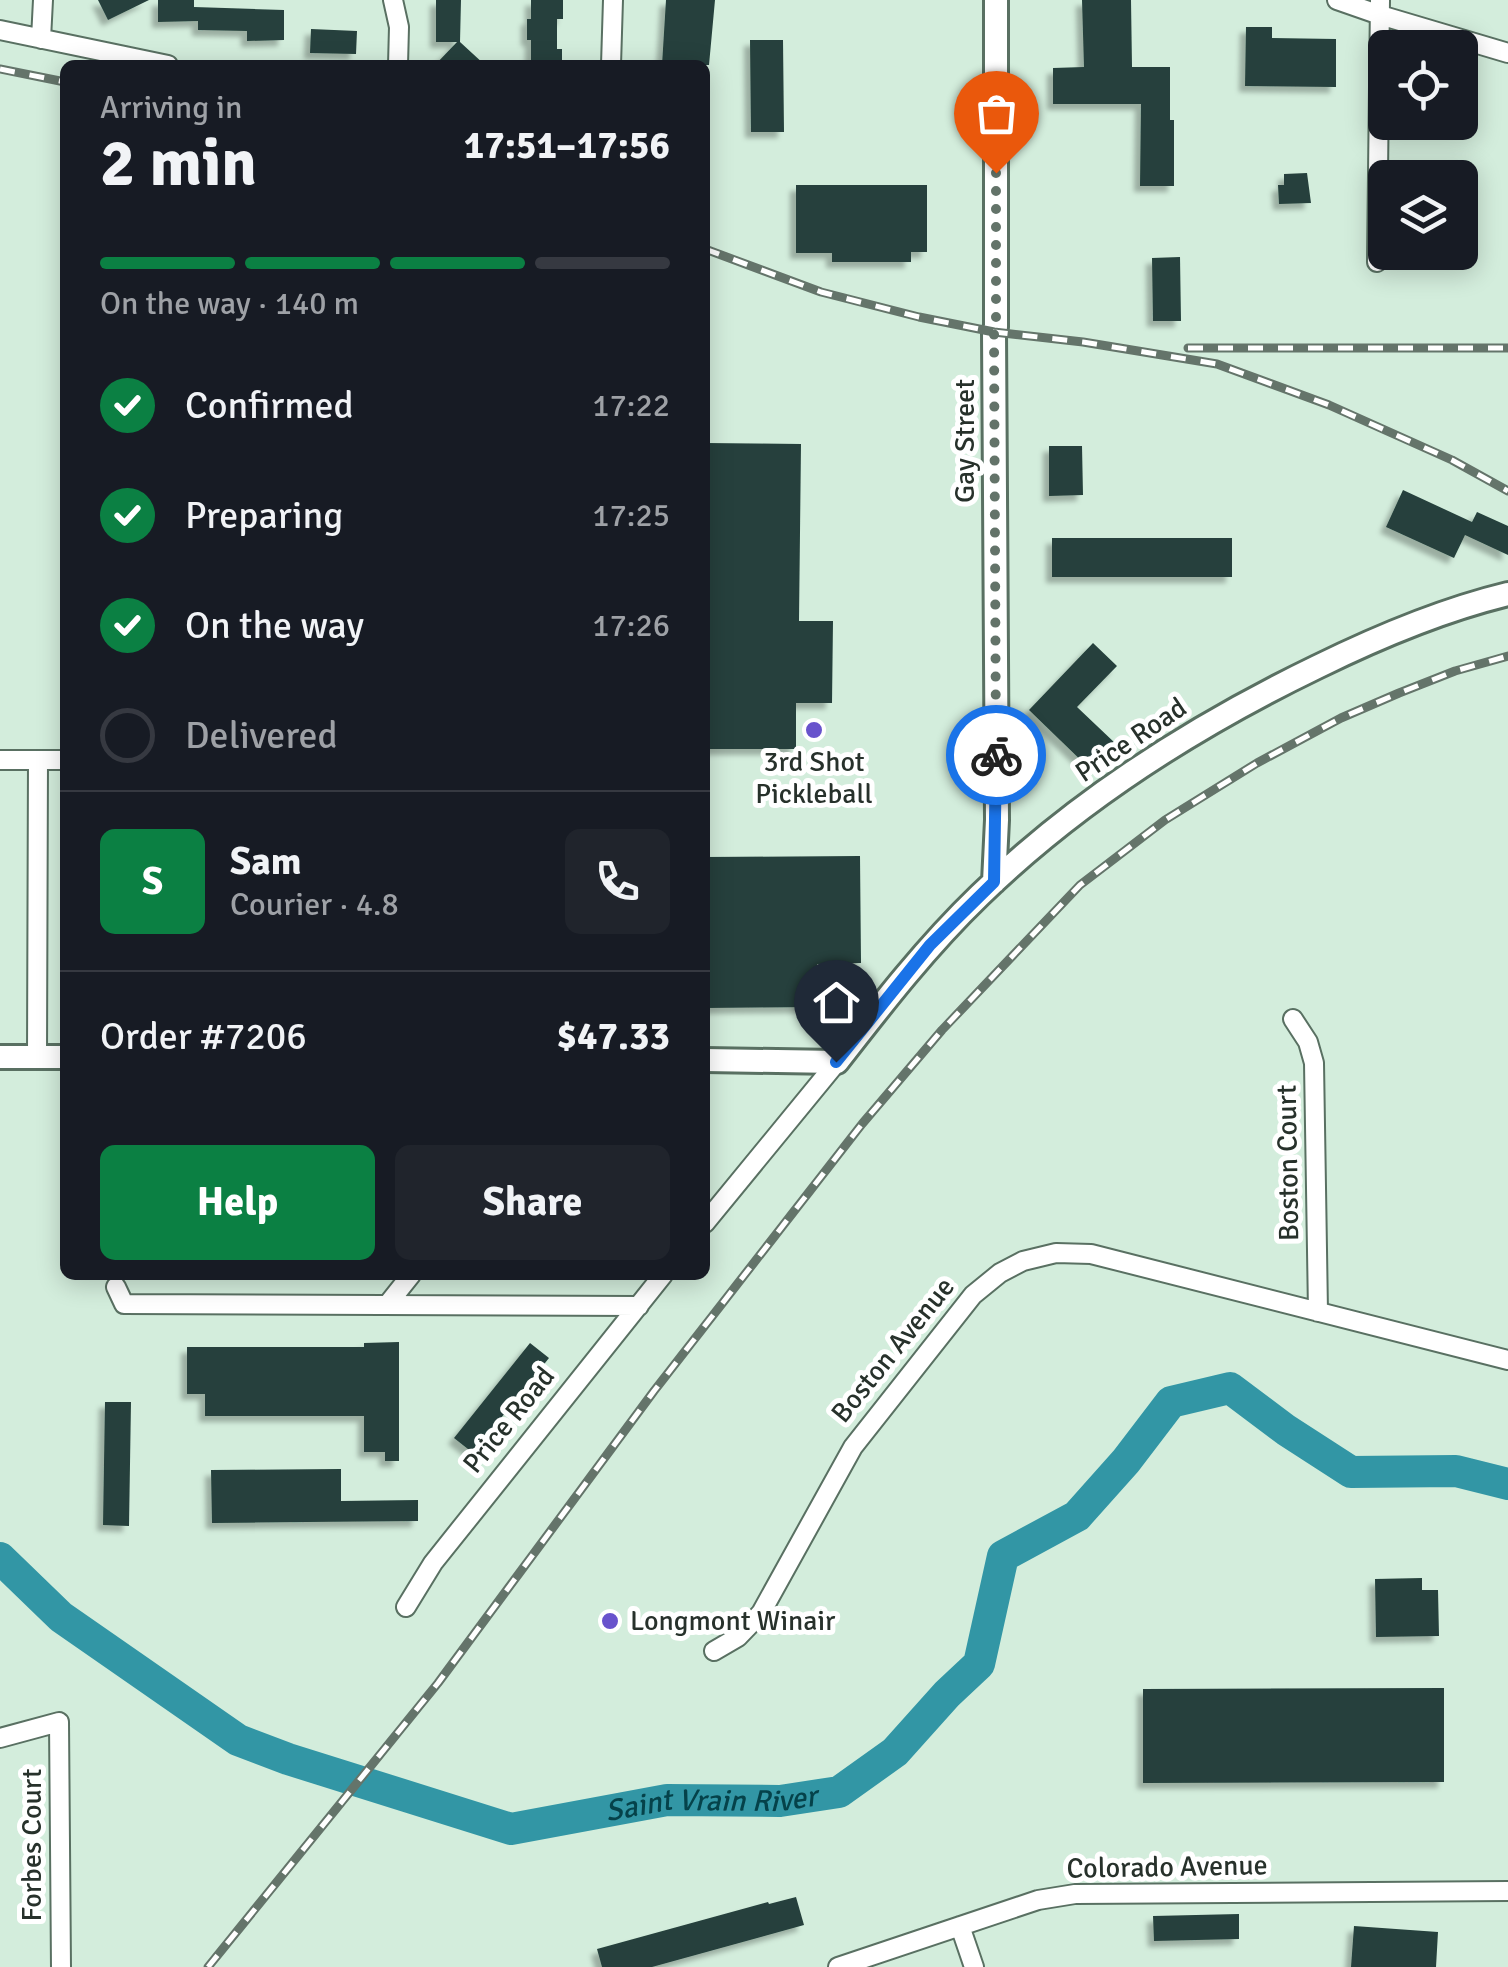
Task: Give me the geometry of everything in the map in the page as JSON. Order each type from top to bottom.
[{"type":"street","points":[[41,39],[43,0]]},
{"type":"street","points":[[393,0],[399,27],[398,60]]},
{"type":"street","points":[[611,60],[613,0]]},
{"type":"street","name":"Gay Street","points":[[994,882],[996,0]]},
{"type":"street","points":[[1336,0],[1380,8],[1508,53]]},
{"type":"street","points":[[1378,160],[1380,8]]},
{"type":"street","points":[[0,30],[144,60]]},
{"type":"street","name":"Price Road","points":[[710,1217],[930,945],[994,882],[1077,812],[1166,750],[1260,694],[1412,625],[1508,594]]},
{"type":"street","points":[[0,760],[60,760]]},
{"type":"street","points":[[37,1057],[38,760]]},
{"type":"street","name":"Boston Court","points":[[1293,1019],[1308,1042],[1314,1063],[1318,1312]]},
{"type":"street","points":[[0,1057],[60,1057]]},
{"type":"street","points":[[710,1060],[836,1062]]},
{"type":"street","name":"Boston Avenue","points":[[714,1651],[738,1637],[762,1614],[853,1448],[973,1295],[1000,1273],[1034,1258],[1091,1254],[1508,1360]]},
{"type":"street","points":[[387,1305],[407,1280]]},
{"type":"street","name":"Price Road","points":[[406,1606],[434,1563],[660,1280]]},
{"type":"street","points":[[116,1287],[124,1304],[639,1306]]},
{"type":"street","name":"Forbes Court","points":[[0,1738],[58,1722],[61,1967]]},
{"type":"street","name":"Colorado Avenue","points":[[838,1967],[1038,1900],[1075,1894],[1508,1892]]},
{"type":"street","points":[[960,1926],[974,1967]]},
{"type":"building","points":[[98,0],[149,0],[108,20]]},
{"type":"building","points":[[158,0],[194,0],[194,7],[284,10],[284,40],[247,41],[247,31],[198,30],[198,21],[158,22]]},
{"type":"building","points":[[436,0],[461,0],[460,42],[480,60],[440,60],[457,42],[436,42]]},
{"type":"building","points":[[531,0],[563,0],[563,19],[557,19],[557,49],[562,49],[562,60],[531,60],[527,19],[531,19]]},
{"type":"building","points":[[666,0],[715,0],[709,60],[662,60]]},
{"type":"building","points":[[1082,0],[1131,0],[1132,67],[1170,67],[1174,186],[1140,186],[1141,104],[1053,104],[1053,68],[1084,67]]},
{"type":"building","points":[[1246,27],[1272,27],[1272,38],[1336,39],[1336,87],[1245,86]]},
{"type":"building","points":[[311,29],[357,31],[356,54],[310,53]]},
{"type":"building","points":[[750,40],[783,40],[784,132],[751,132]]},
{"type":"building","points":[[1307,173],[1311,203],[1279,204],[1278,185],[1284,185],[1284,174]]},
{"type":"building","points":[[796,185],[927,185],[927,252],[911,252],[911,262],[832,262],[832,253],[796,253]]},
{"type":"building","points":[[1180,257],[1181,321],[1153,321],[1152,258]]},
{"type":"building","points":[[710,443],[801,444],[799,621],[833,621],[832,703],[796,703],[796,749],[710,749]]},
{"type":"building","points":[[1049,446],[1082,446],[1083,495],[1049,496]]},
{"type":"building","points":[[1403,490],[1472,522],[1477,512],[1508,526],[1508,555],[1465,535],[1454,558],[1386,527]]},
{"type":"building","points":[[1052,538],[1232,538],[1232,577],[1052,577]]},
{"type":"building","points":[[1093,643],[1117,666],[1077,707],[1116,744],[1091,770],[1029,710]]},
{"type":"building","points":[[860,856],[861,963],[817,964],[818,1007],[710,1008],[710,857]]},
{"type":"building","points":[[399,1342],[399,1461],[385,1461],[385,1452],[364,1452],[364,1416],[205,1416],[205,1394],[187,1394],[187,1347],[364,1347],[364,1343]]},
{"type":"building","points":[[530,1343],[549,1358],[473,1453],[454,1438]]},
{"type":"building","points":[[105,1402],[131,1402],[129,1526],[103,1525]]},
{"type":"building","points":[[341,1469],[341,1501],[418,1500],[418,1521],[212,1523],[211,1470]]},
{"type":"building","points":[[1422,1578],[1422,1590],[1438,1590],[1439,1636],[1376,1637],[1375,1579]]},
{"type":"building","points":[[1444,1688],[1444,1782],[1143,1783],[1143,1689]]},
{"type":"building","points":[[796,1897],[804,1925],[652,1967],[602,1967],[597,1949]]},
{"type":"building","points":[[1239,1914],[1239,1939],[1154,1941],[1153,1916]]},
{"type":"building","points":[[1354,1926],[1438,1932],[1436,1967],[1351,1967]]},
{"type":"waterway","name":"Saint Vrain River","points":[[0,1558],[61,1617],[238,1740],[511,1829],[667,1800],[780,1801],[839,1792],[895,1752],[979,1664],[1003,1556],[1077,1516],[1171,1402],[1230,1388],[1351,1472],[1456,1471],[1508,1484]]},
{"type":"railway","points":[[0,69],[60,81]]},
{"type":"railway","points":[[710,251],[821,292],[919,317],[994,332],[1217,364],[1329,405],[1452,460],[1508,491]]},
{"type":"railway","points":[[1188,348],[1508,348]]},
{"type":"railway","points":[[208,1967],[438,1683],[654,1391],[862,1124],[942,1030],[1080,885],[1165,820],[1257,763],[1341,718],[1455,671],[1508,656]]},
{"type":"way so far","points":[[996,173],[996,755]]},
{"type":"place","name":"3rd Shot Pickleball","points":[[814,730]]},
{"type":"place","name":"Longmont Winair","points":[[610,1621]]},
{"type":"route","points":[[836,1062],[930,945],[994,882],[996,755]]}]
